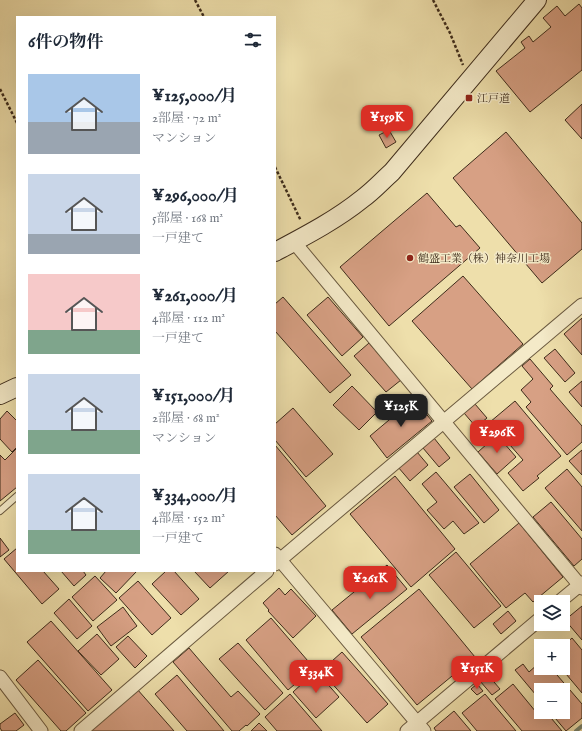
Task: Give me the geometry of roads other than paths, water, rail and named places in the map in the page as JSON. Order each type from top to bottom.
[{"type":"street","points":[[276,251],[356,204],[374,190],[392,172],[537,0]]},
{"type":"street","points":[[301,238],[444,421],[581,585],[568,595]]},
{"type":"street","points":[[534,624],[416,728],[277,559],[582,305]]},
{"type":"street","points":[[0,395],[16,387]]},
{"type":"street","points":[[81,731],[266,572]]},
{"type":"street","points":[[0,677],[35,729]]},
{"type":"lane","points":[[0,511],[16,497]]},
{"type":"waterway","points":[[576,731],[582,726]]},
{"type":"place","name":"江戸道","points":[[469,98]]},
{"type":"place","name":"鶴盛工業（株）神奈川工場","points":[[410,258]]}]
